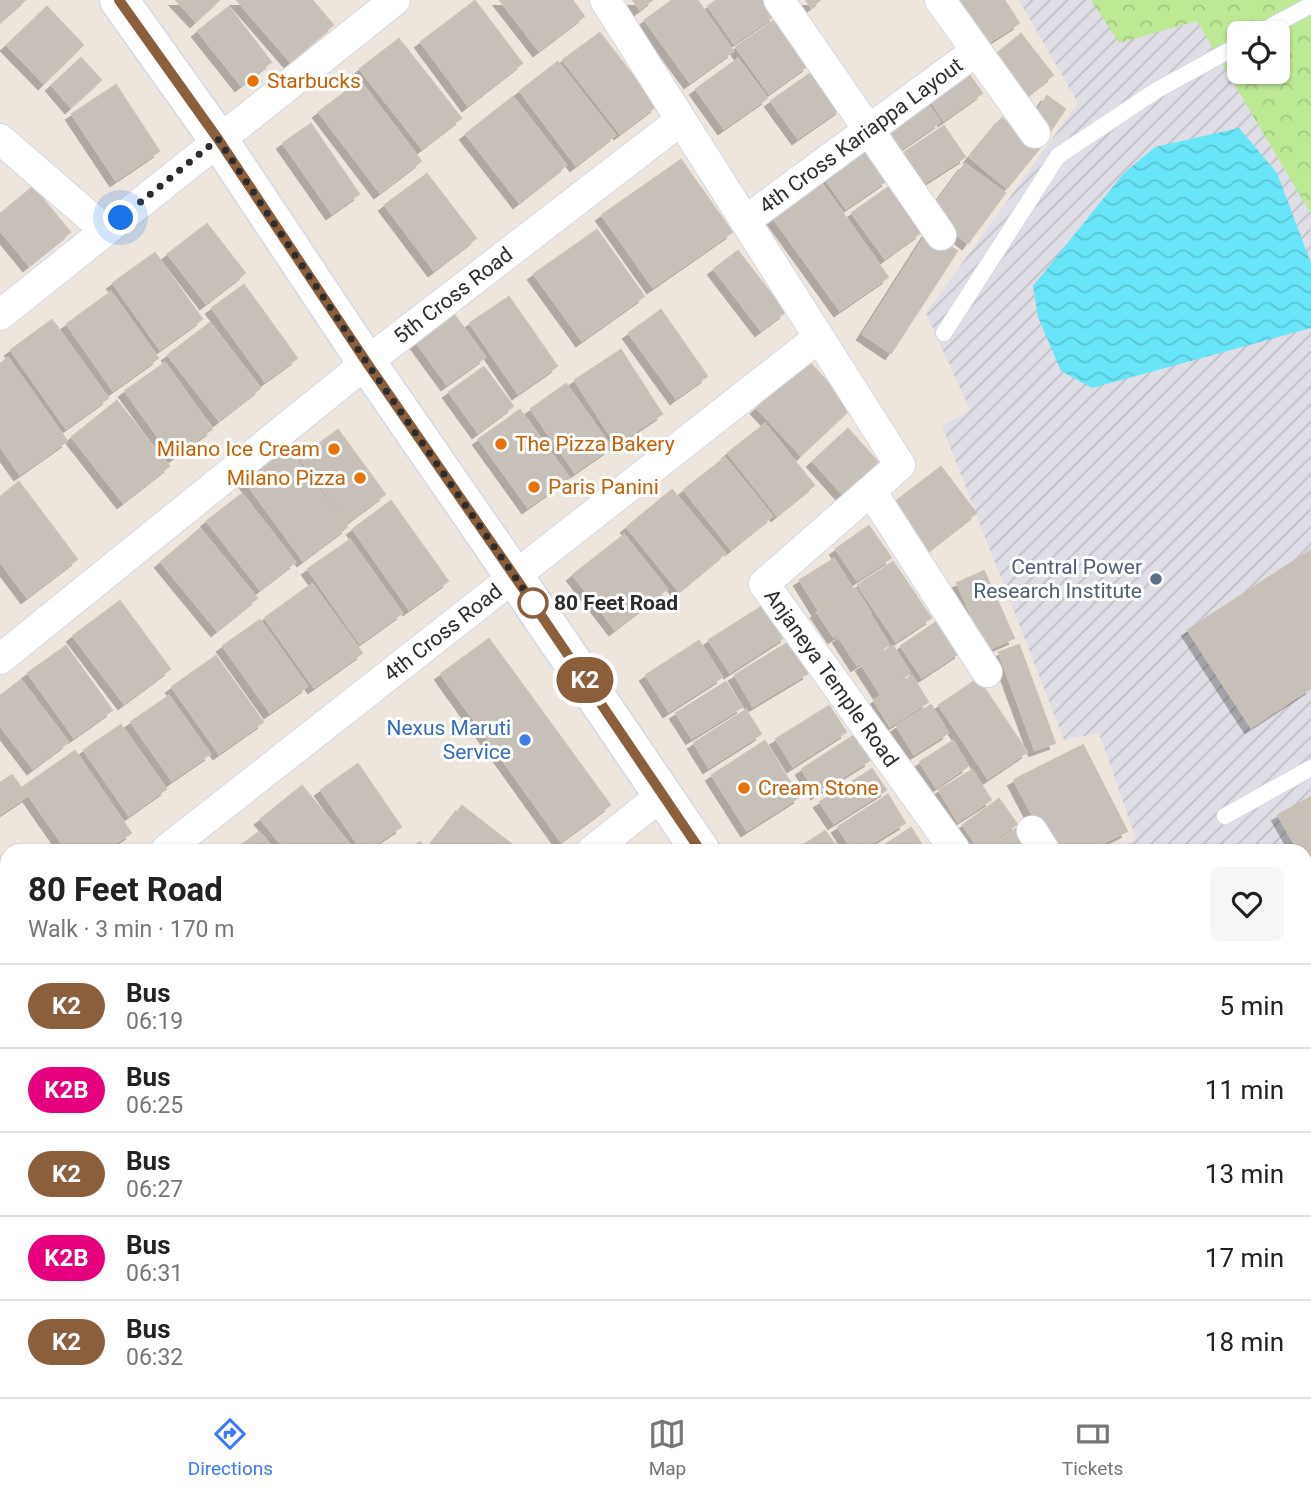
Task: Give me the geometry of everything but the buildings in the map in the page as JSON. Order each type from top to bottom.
[{"type":"street","points":[[119,0],[218,139],[367,363],[696,844]]},
{"type":"street","points":[[0,314],[395,0]]},
{"type":"street","points":[[605,0],[818,338]]},
{"type":"street","points":[[779,0],[941,236]]},
{"type":"street","points":[[940,0],[1035,134]]},
{"type":"street","name":"4th Cross Kariappa Layout","points":[[745,221],[976,51]]},
{"type":"street","name":"5th Cross Road","points":[[0,659],[367,363],[681,120]]},
{"type":"street","points":[[0,139],[105,230]]},
{"type":"street","name":"Anjaneya Temple Road","points":[[818,338],[900,465],[764,584],[950,844]]},
{"type":"street","name":"4th Cross Road","points":[[174,844],[818,338]]},
{"type":"street","points":[[871,491],[987,672]]},
{"type":"street","points":[[600,844],[662,794]]},
{"type":"lane","points":[[1281,21],[1311,5]]},
{"type":"lane","points":[[944,333],[1058,156],[1157,90],[1227,52]]},
{"type":"lane","points":[[1225,816],[1311,768]]},
{"type":"shaded area","name":"Central Power Research Institute","points":[[1019,0],[1311,0],[1311,844],[1126,844],[1136,839],[1099,733],[1064,740],[942,426],[970,410],[926,313],[1078,103]]},
{"type":"green space","points":[[1091,0],[1311,0],[1311,214],[1234,84],[1290,84],[1290,21],[1227,21],[1227,72],[1197,21],[1119,43]]},
{"type":"water","points":[[1239,128],[1277,173],[1311,263],[1311,328],[1092,388],[1061,371],[1038,317],[1033,286],[1123,174],[1155,147]]},
{"type":"bus line","name":"K2","points":[[119,0],[218,139],[367,363],[696,844]]},
{"type":"place","name":"Starbucks","points":[[253,81]]},
{"type":"place","name":"The Pizza Bakery","points":[[501,444]]},
{"type":"place","name":"Milano Ice Cream","points":[[334,449]]},
{"type":"place","name":"Milano Pizza","points":[[360,478]]},
{"type":"place","name":"Paris Panini","points":[[534,487]]},
{"type":"place","name":"Central Power Research Institute","points":[[1156,579]]},
{"type":"place","name":"80 Feet Road","points":[[533,603]]},
{"type":"place","name":"Nexus Maruti Service","points":[[525,740]]},
{"type":"place","name":"Cream Stone","points":[[744,788]]},
{"type":"route","points":[[121,218],[218,139],[367,363],[533,603]]}]
